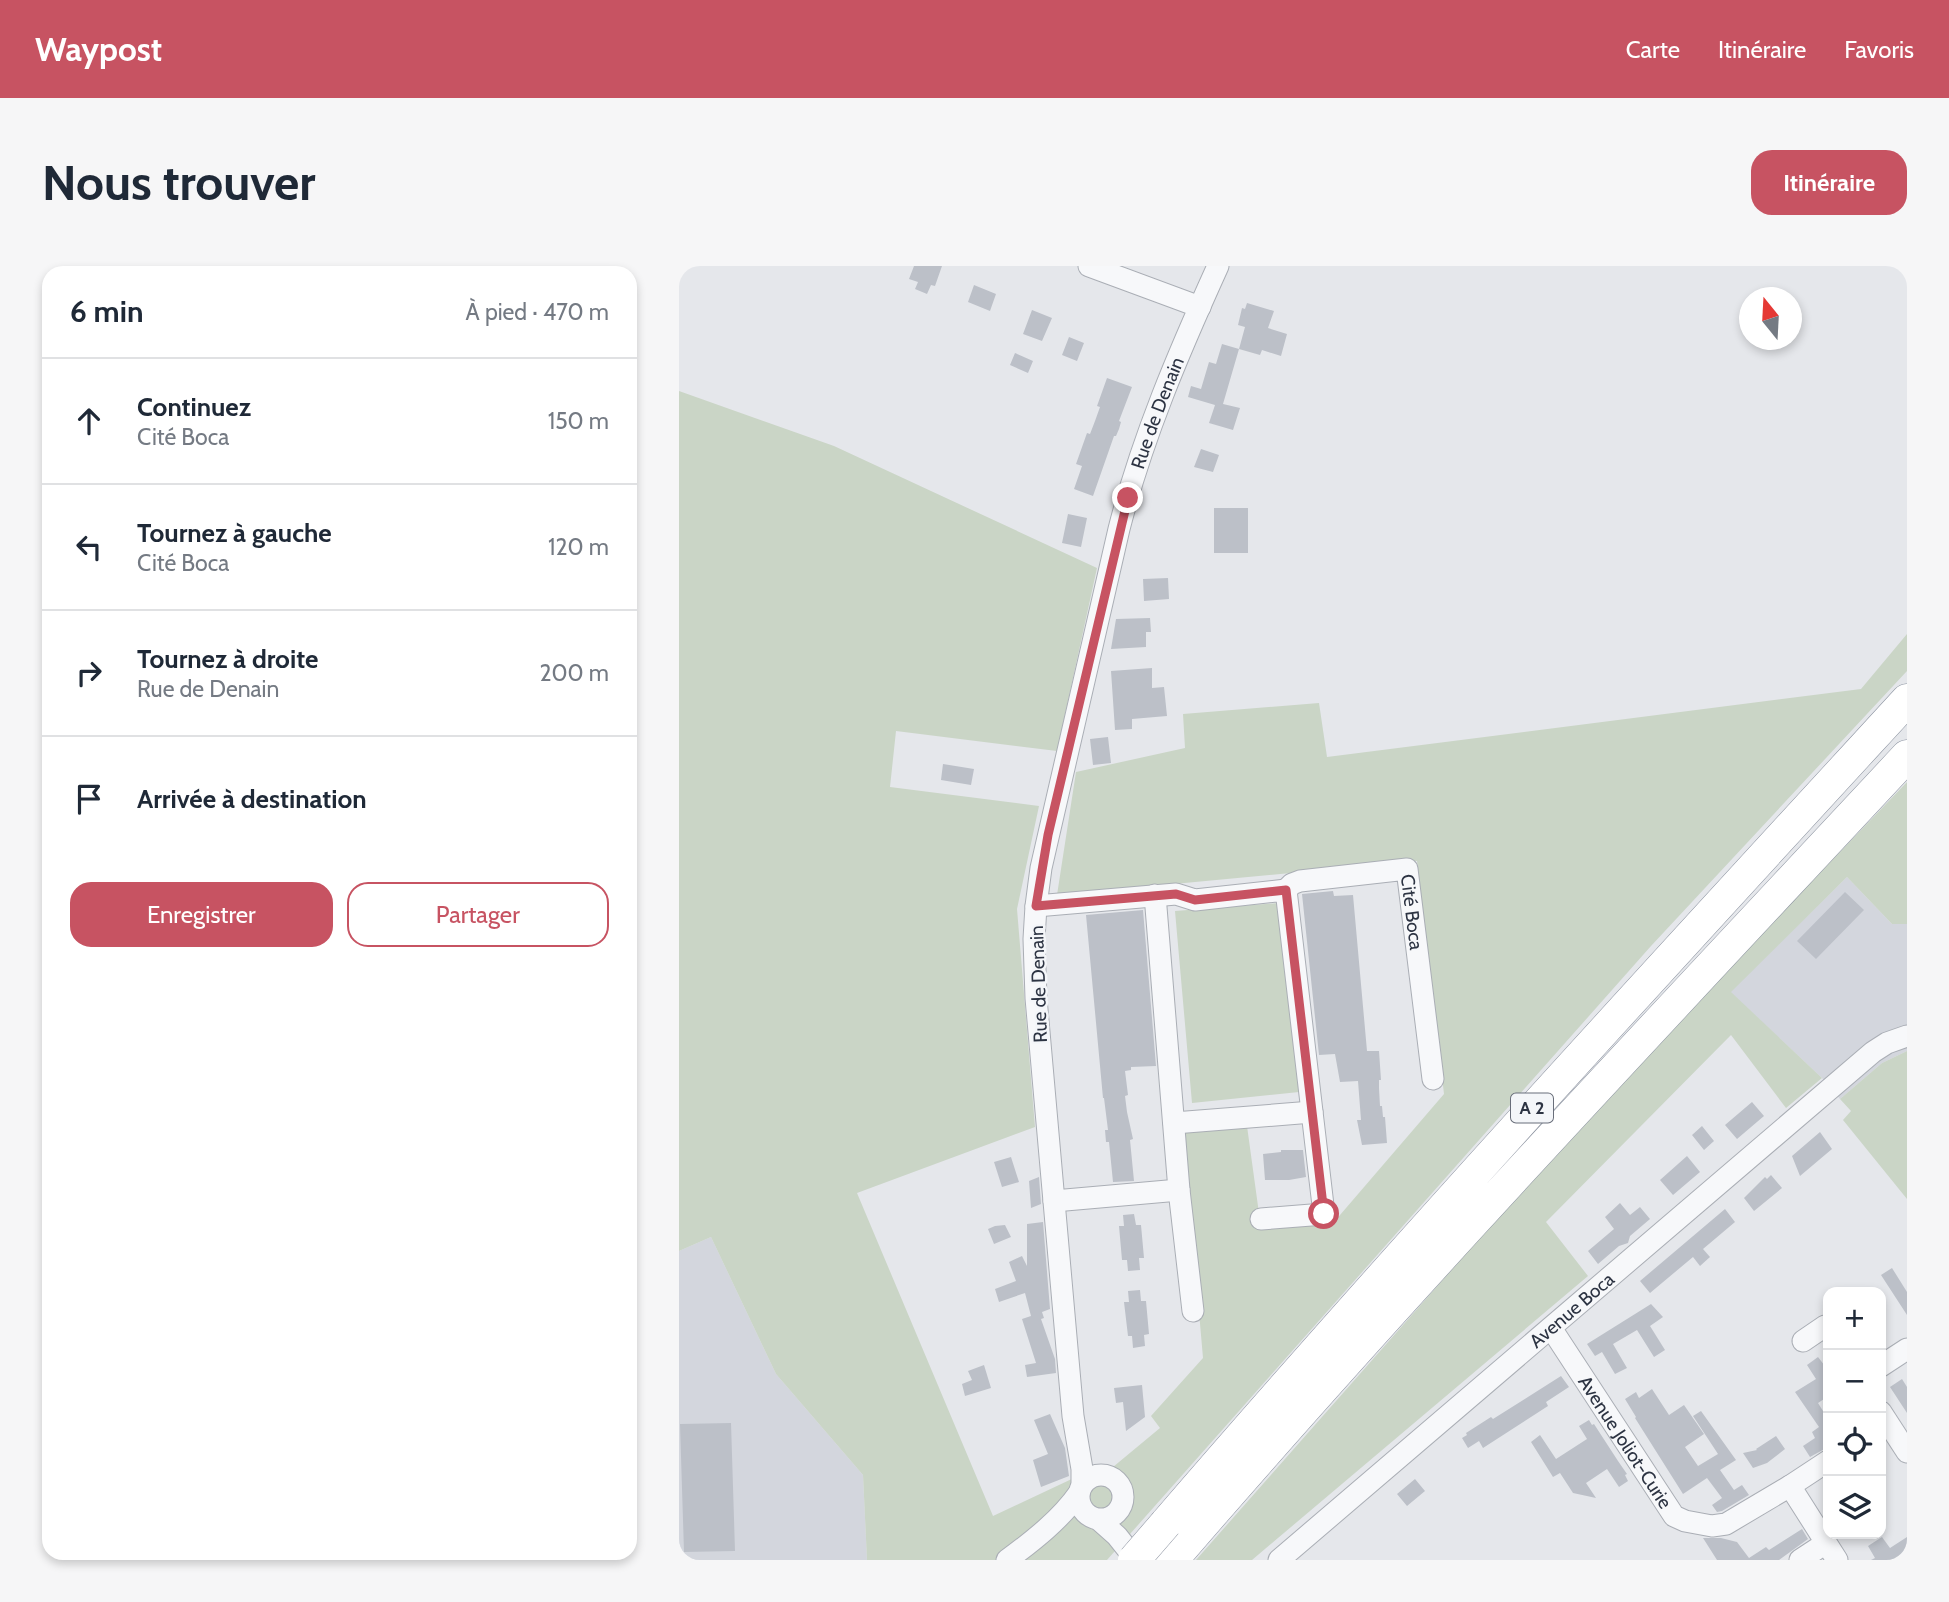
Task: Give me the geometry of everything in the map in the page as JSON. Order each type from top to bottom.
[{"type":"highway","name":"A 2","points":[[1175,1541],[1302,1365],[1907,700]]},
{"type":"highway","name":"A 2","points":[[1137,1560],[1175,1541],[1361,1345],[1907,756]]},
{"type":"street","points":[[1089,266],[1200,307]]},
{"type":"street","name":"Rue de Denain","points":[[1081,1489],[1082,1469],[1073,1416],[1035,983],[1036,906],[1046,845],[1123,514],[1150,427],[1218,266]]},
{"type":"street","name":"Cité Boca","points":[[1036,906],[1180,894],[1195,900],[1286,890],[1300,881],[1407,869],[1433,1079]]},
{"type":"street","points":[[1261,1219],[1324,1214],[1286,890]]},
{"type":"street","points":[[1155,895],[1179,1190],[1193,1311]]},
{"type":"street","name":"Avenue Boca","points":[[1279,1560],[1866,1058],[1887,1043],[1907,1036]]},
{"type":"street","points":[[1174,1123],[1312,1112]]},
{"type":"street","points":[[1054,1201],[1179,1190]]},
{"type":"street","points":[[1803,1341],[1823,1327]]},
{"type":"street","name":"Avenue Joliot-Curie","points":[[1551,1328],[1670,1512],[1679,1519],[1712,1526],[1726,1524],[1790,1486]]},
{"type":"street","points":[[1886,1363],[1907,1349]]},
{"type":"street","points":[[1886,1424],[1907,1452]]},
{"type":"street","name":"Rue de Denain","points":[[1077,1434],[1091,1458],[1107,1476]]},
{"type":"street","points":[[1800,1560],[1832,1551],[1790,1486],[1823,1464]]},
{"type":"street","points":[[1007,1560],[1032,1542],[1067,1508],[1093,1476],[1107,1476],[1115,1480],[1123,1492],[1119,1511],[1111,1517],[1060,1528],[1032,1542]]},
{"type":"street","points":[[1081,1489],[1079,1500],[1082,1510],[1113,1531],[1137,1560]]},
{"type":"street","points":[[1119,1511],[1137,1560]]},
{"type":"shaded area","points":[[1847,877],[1892,924],[1907,924],[1907,1051],[1882,1063],[1840,1099],[1822,1078],[1730,992]]},
{"type":"shaded area","points":[[711,1237],[776,1374],[863,1475],[867,1560],[679,1560],[679,1251]]},
{"type":"green space","points":[[679,391],[834,446],[1097,568],[1057,751],[896,731],[890,787],[1039,806],[1017,909],[1035,1127],[857,1193],[993,1516],[1076,1477],[1113,1467],[1160,1428],[1151,1416],[1203,1358],[1183,1129],[1247,1126],[1261,1228],[1334,1222],[1444,1094],[1417,861],[1057,895],[1076,772],[1185,748],[1183,714],[1319,703],[1327,757],[1861,689],[1907,634],[1907,671],[1651,946],[1107,1560],[867,1560],[863,1475],[776,1374],[711,1237],[679,1251]]},
{"type":"green space","points":[[1907,782],[1907,924],[1892,924],[1847,877],[1731,992],[1822,1078],[1786,1108],[1731,1035],[1546,1222],[1588,1276],[1252,1560],[1196,1560],[1499,1216],[1719,978]]},
{"type":"green space","points":[[1279,903],[1299,1092],[1192,1103],[1175,911]]},
{"type":"green space","points":[[1907,1051],[1907,1199],[1843,1120],[1851,1111],[1840,1099],[1882,1063]]},
{"type":"building","points":[[914,266],[942,266],[935,286],[931,285],[927,294],[915,289],[918,282],[909,279]]},
{"type":"building","points":[[974,285],[996,294],[990,311],[968,302]]},
{"type":"building","points":[[1247,303],[1274,311],[1268,328],[1287,334],[1281,356],[1262,350],[1260,355],[1239,349],[1245,327],[1238,325],[1242,308],[1245,309]]},
{"type":"building","points":[[1032,310],[1052,318],[1042,341],[1023,334]]},
{"type":"building","points":[[1069,337],[1084,343],[1077,361],[1062,355]]},
{"type":"building","points":[[1222,344],[1239,349],[1223,404],[1240,408],[1233,430],[1209,423],[1215,405],[1188,397],[1191,386],[1201,389],[1209,362],[1216,364]]},
{"type":"building","points":[[1015,353],[1033,361],[1028,373],[1010,365]]},
{"type":"building","points":[[1107,378],[1132,387],[1093,496],[1074,489],[1082,466],[1076,464],[1087,433],[1090,434],[1095,421],[1100,407],[1097,406]]},
{"type":"building","points":[[1201,449],[1219,455],[1213,472],[1194,467]]},
{"type":"building","points":[[1214,508],[1248,508],[1248,553],[1214,553]]},
{"type":"building","points":[[1068,514],[1087,518],[1081,547],[1062,543]]},
{"type":"building","points":[[1168,578],[1169,599],[1144,601],[1143,579]]},
{"type":"building","points":[[1150,618],[1151,632],[1146,632],[1146,647],[1111,649],[1116,619]]},
{"type":"building","points":[[1152,668],[1152,688],[1164,687],[1167,716],[1132,719],[1132,729],[1115,730],[1111,671]]},
{"type":"building","points":[[1108,737],[1111,763],[1093,765],[1090,739]]},
{"type":"building","points":[[943,764],[974,769],[971,785],[941,780]]},
{"type":"building","points":[[1333,891],[1334,896],[1353,895],[1367,1051],[1379,1051],[1380,1106],[1385,1117],[1387,1143],[1362,1145],[1357,1120],[1361,1120],[1358,1081],[1340,1082],[1335,1054],[1319,1055],[1302,894]]},
{"type":"building","points":[[1845,892],[1864,910],[1816,959],[1797,941]]},
{"type":"building","points":[[1143,910],[1156,1066],[1131,1067],[1131,1070],[1125,1071],[1128,1095],[1125,1096],[1133,1139],[1130,1140],[1134,1181],[1113,1182],[1109,1142],[1106,1142],[1105,1130],[1108,1130],[1086,915]]},
{"type":"building","points":[[1752,1102],[1764,1116],[1737,1139],[1725,1125]]},
{"type":"building","points":[[1702,1126],[1714,1141],[1704,1150],[1692,1135]]},
{"type":"building","points":[[1820,1132],[1832,1149],[1800,1176],[1792,1156]]},
{"type":"building","points":[[1281,1150],[1303,1150],[1306,1177],[1265,1180],[1263,1154]]},
{"type":"building","points":[[1687,1156],[1700,1172],[1673,1195],[1660,1180]]},
{"type":"building","points":[[1011,1157],[1019,1182],[1002,1187],[994,1162]]},
{"type":"building","points":[[1771,1175],[1782,1188],[1754,1211],[1744,1198],[1765,1177],[1767,1179]]},
{"type":"building","points":[[1039,1177],[1041,1204],[1031,1208],[1029,1181]]},
{"type":"building","points":[[1620,1203],[1630,1215],[1640,1207],[1650,1219],[1630,1236],[1628,1243],[1619,1246],[1598,1264],[1588,1251],[1614,1229],[1605,1217]]},
{"type":"building","points":[[1725,1209],[1735,1222],[1703,1249],[1710,1257],[1700,1266],[1693,1257],[1650,1293],[1640,1281]]},
{"type":"building","points":[[1134,1214],[1136,1225],[1141,1225],[1144,1258],[1139,1258],[1140,1270],[1128,1271],[1127,1260],[1122,1260],[1119,1226],[1124,1226],[1123,1215]]},
{"type":"building","points":[[1043,1222],[1050,1309],[1042,1312],[1044,1318],[1041,1319],[1055,1359],[1056,1373],[1027,1377],[1025,1365],[1036,1363],[1022,1319],[1031,1316],[1025,1293],[999,1302],[995,1289],[1016,1281],[1009,1262],[1022,1256],[1027,1266],[1027,1224]]},
{"type":"building","points":[[1005,1225],[1011,1237],[994,1244],[988,1229]]},
{"type":"building","points":[[1892,1268],[1907,1292],[1907,1315],[1881,1275]]},
{"type":"building","points":[[1140,1290],[1141,1301],[1146,1301],[1149,1334],[1144,1335],[1145,1346],[1133,1348],[1132,1336],[1128,1336],[1124,1302],[1129,1302],[1128,1291]]},
{"type":"building","points":[[1651,1304],[1663,1317],[1650,1326],[1665,1350],[1654,1357],[1637,1330],[1613,1344],[1627,1368],[1615,1374],[1602,1352],[1595,1356],[1587,1344]]},
{"type":"building","points":[[1818,1357],[1823,1364],[1823,1400],[1818,1403],[1823,1411],[1823,1450],[1810,1457],[1803,1446],[1815,1438],[1812,1432],[1819,1427],[1795,1392],[1816,1379],[1807,1365]]},
{"type":"building","points":[[984,1365],[991,1388],[965,1396],[962,1384],[972,1380],[968,1371]]},
{"type":"building","points":[[1561,1376],[1569,1387],[1546,1402],[1548,1406],[1483,1448],[1479,1441],[1468,1448],[1462,1438],[1466,1433]]},
{"type":"building","points":[[1902,1379],[1907,1387],[1907,1413],[1890,1387]]},
{"type":"building","points":[[1142,1385],[1145,1417],[1126,1431],[1123,1402],[1116,1403],[1114,1388]]},
{"type":"building","points":[[1652,1389],[1669,1415],[1684,1405],[1704,1434],[1685,1447],[1698,1466],[1718,1454],[1693,1416],[1701,1411],[1736,1460],[1720,1470],[1734,1490],[1742,1485],[1749,1495],[1717,1512],[1712,1505],[1722,1498],[1707,1478],[1683,1494],[1625,1399],[1636,1392],[1639,1398]]},
{"type":"building","points":[[1050,1414],[1065,1448],[1069,1476],[1041,1487],[1033,1460],[1048,1454],[1034,1420]]},
{"type":"building","points":[[1589,1420],[1627,1474],[1625,1475],[1628,1481],[1619,1487],[1607,1469],[1586,1483],[1596,1498],[1573,1493],[1560,1473],[1553,1477],[1531,1442],[1540,1435],[1556,1459],[1587,1439],[1579,1426]]},
{"type":"building","points":[[731,1423],[735,1551],[684,1552],[680,1424]]},
{"type":"building","points":[[1776,1436],[1785,1449],[1767,1463],[1753,1468],[1743,1453],[1757,1450]]},
{"type":"building","points":[[1415,1479],[1425,1491],[1407,1506],[1397,1494]]},
{"type":"building","points":[[1802,1529],[1808,1539],[1779,1560],[1717,1560],[1703,1538],[1721,1538],[1737,1542],[1749,1558],[1766,1547],[1769,1550]]},
{"type":"building","points":[[1907,1537],[1907,1560],[1871,1560],[1875,1558],[1868,1546],[1883,1539],[1890,1548]]},
{"type":"route","points":[[1128,498],[1048,835],[1036,906],[1176,894],[1195,900],[1286,890],[1324,1214]]}]
